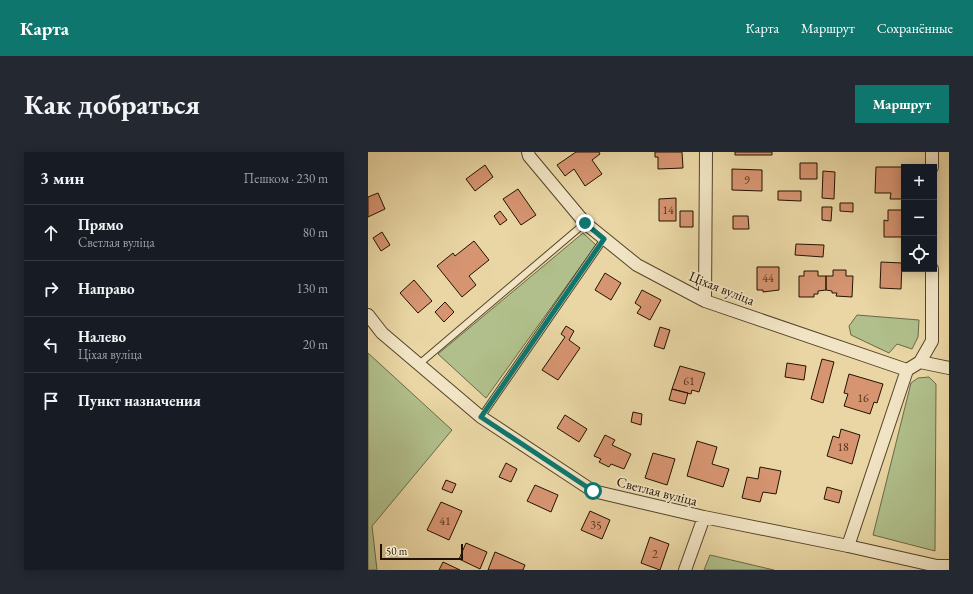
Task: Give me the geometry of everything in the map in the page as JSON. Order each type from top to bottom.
[{"type":"street","name":"Ціхая вуліца","points":[[528,152],[529,156],[585,223],[637,265],[705,301],[907,370]]},
{"type":"street","points":[[705,301],[706,152]]},
{"type":"street","points":[[932,152],[932,164]]},
{"type":"street","points":[[848,546],[907,370],[920,362],[932,341],[932,272]]},
{"type":"street","name":"Светлая вуліца","points":[[368,315],[382,333],[481,417],[593,491],[704,517],[848,546],[941,567]]},
{"type":"street","points":[[920,362],[949,368]]},
{"type":"street","points":[[685,570],[704,517]]},
{"type":"lane","points":[[418,365],[585,223]]},
{"type":"lane","points":[[481,417],[604,239]]},
{"type":"green space","points":[[583,233],[596,245],[486,398],[438,354]]},
{"type":"green space","points":[[857,315],[919,320],[918,337],[912,349],[897,344],[889,353],[851,335],[849,326]]},
{"type":"green space","points":[[368,353],[452,430],[372,526],[377,570],[368,570]]},
{"type":"green space","points":[[929,377],[936,384],[935,551],[873,535],[911,383],[918,378]]},
{"type":"green space","points":[[710,555],[774,570],[704,570]]},
{"type":"building","points":[[576,152],[599,152],[600,154],[592,160],[602,174],[585,186],[574,169],[565,176],[557,165]]},
{"type":"building","points":[[655,152],[682,152],[683,168],[658,169],[658,157],[655,157]]},
{"type":"building","points":[[735,152],[772,152],[772,155],[735,155]]},
{"type":"building","points":[[800,163],[817,163],[817,179],[800,179]]},
{"type":"building","points":[[485,165],[493,177],[475,191],[466,179]]},
{"type":"building","points":[[876,167],[901,167],[901,199],[890,199],[891,193],[875,193]]},
{"type":"building","points":[[732,169],[762,170],[762,191],[732,190]]},
{"type":"building","points":[[823,171],[835,172],[834,199],[822,198]]},
{"type":"building","points":[[518,189],[536,215],[521,225],[503,199]]},
{"type":"building","points":[[778,191],[801,191],[801,201],[778,200]]},
{"type":"building","points":[[378,193],[385,209],[368,217],[368,197]]},
{"type":"building","points":[[676,198],[676,221],[659,221],[659,199]]},
{"type":"building","points":[[840,203],[853,203],[853,212],[840,211]]},
{"type":"building","points":[[822,207],[832,207],[831,221],[822,220]]},
{"type":"building","points":[[888,210],[901,210],[901,237],[884,237],[884,220],[888,221]]},
{"type":"building","points":[[500,211],[507,220],[500,225],[494,216]]},
{"type":"building","points":[[680,211],[693,211],[693,227],[680,227]]},
{"type":"building","points":[[733,216],[748,216],[749,229],[733,229]]},
{"type":"building","points":[[382,232],[390,245],[381,251],[373,238]]},
{"type":"building","points":[[474,241],[489,260],[469,276],[476,285],[462,297],[437,266],[453,253],[455,256]]},
{"type":"building","points":[[796,244],[824,245],[823,257],[795,255]]},
{"type":"building","points":[[881,262],[901,263],[901,289],[880,288]]},
{"type":"building","points":[[757,267],[779,267],[779,290],[763,292],[763,290],[757,290]]},
{"type":"building","points":[[833,270],[846,270],[846,276],[853,276],[852,297],[836,296],[837,293],[832,293],[832,291],[826,290],[826,276],[833,276]]},
{"type":"building","points":[[804,271],[818,271],[818,276],[826,276],[826,290],[818,291],[818,294],[814,294],[814,297],[799,297],[799,276],[804,276]]},
{"type":"building","points":[[605,273],[621,283],[611,300],[595,290]]},
{"type":"building","points":[[414,280],[432,301],[418,313],[400,293]]},
{"type":"building","points":[[642,290],[661,300],[650,320],[637,313],[641,307],[635,303]]},
{"type":"building","points":[[445,302],[454,312],[444,322],[435,312]]},
{"type":"building","points":[[566,326],[574,331],[569,340],[580,348],[558,380],[542,370],[565,337],[561,334]]},
{"type":"building","points":[[660,327],[670,330],[664,349],[654,346]]},
{"type":"building","points":[[822,359],[834,362],[823,403],[811,399]]},
{"type":"building","points":[[787,363],[806,366],[804,380],[785,377]]},
{"type":"building","points":[[680,366],[705,373],[699,392],[692,390],[691,394],[672,389]]},
{"type":"building","points":[[849,374],[883,384],[877,403],[874,402],[870,414],[844,406],[848,394],[844,393]]},
{"type":"building","points":[[672,389],[688,393],[685,404],[669,400]]},
{"type":"building","points":[[633,412],[642,414],[641,425],[631,422]]},
{"type":"building","points":[[565,415],[587,429],[579,442],[557,428]]},
{"type":"building","points":[[841,429],[860,435],[852,464],[827,456],[833,436],[839,438]]},
{"type":"building","points":[[605,435],[615,440],[612,445],[631,454],[624,469],[611,464],[609,467],[599,462],[601,459],[594,456]]},
{"type":"building","points":[[697,441],[717,447],[712,464],[729,469],[723,487],[687,476]]},
{"type":"building","points":[[653,453],[675,459],[667,485],[645,478]]},
{"type":"building","points":[[506,463],[517,469],[511,482],[499,477]]},
{"type":"building","points":[[760,467],[781,471],[776,494],[763,492],[760,502],[742,498],[747,477],[758,479]]},
{"type":"building","points":[[446,480],[456,484],[452,493],[442,489]]},
{"type":"building","points":[[535,485],[558,495],[551,512],[527,501]]},
{"type":"building","points":[[827,487],[842,491],[839,503],[824,499]]},
{"type":"building","points":[[441,502],[462,511],[449,540],[427,530]]},
{"type":"building","points":[[590,511],[610,520],[602,539],[581,530]]},
{"type":"building","points":[[650,537],[669,544],[660,570],[641,563]]},
{"type":"building","points":[[466,543],[487,552],[480,569],[459,559]]},
{"type":"building","points":[[495,552],[525,565],[523,570],[488,570]]},
{"type":"building","points":[[443,562],[460,570],[439,570]]},
{"type":"route","points":[[585,223],[604,239],[481,417],[593,491]]}]
